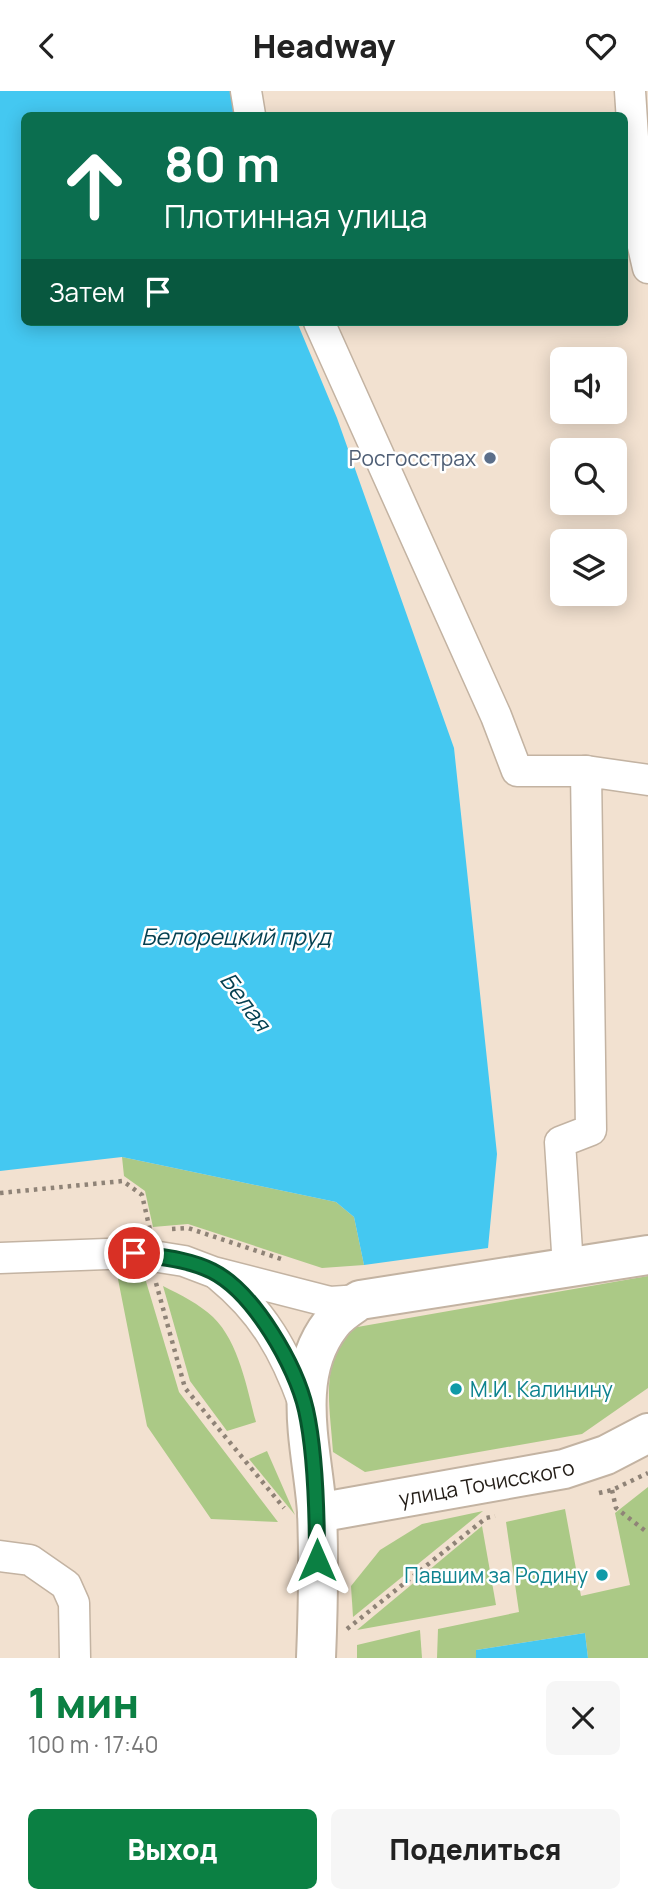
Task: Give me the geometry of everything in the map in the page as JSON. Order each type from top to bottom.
[{"type":"main road","points":[[331,1648],[302,1512],[309,1371],[317,1345],[332,1322],[360,1300],[648,1255]]},
{"type":"main road","name":"улица Точисского","points":[[302,1512],[416,1496],[564,1469],[607,1455],[648,1433]]},
{"type":"street","points":[[246,91],[250,112]]},
{"type":"street","points":[[630,91],[648,268]]},
{"type":"street","points":[[321,326],[496,716],[517,771],[586,771],[648,780]]},
{"type":"street","points":[[552,1269],[560,1142],[591,1130],[586,771]]},
{"type":"street","points":[[0,1258],[134,1253],[184,1261],[213,1272],[330,1302],[360,1300]]},
{"type":"street","points":[[213,1272],[243,1295],[263,1319],[290,1367],[306,1410]]},
{"type":"street","points":[[0,1556],[30,1560],[66,1585],[75,1603],[75,1658]]},
{"type":"path","points":[[0,1193],[123,1181],[142,1195],[150,1231]]},
{"type":"path","points":[[155,1279],[185,1388],[302,1512]]},
{"type":"path","points":[[612,1490],[616,1508],[648,1533]]},
{"type":"path","points":[[331,1648],[347,1629],[486,1518]]},
{"type":"green space","points":[[122,1157],[336,1202],[354,1217],[364,1265],[322,1268],[188,1224],[153,1227],[145,1191],[124,1176]]},
{"type":"green space","points":[[117,1274],[145,1278],[179,1392],[278,1522],[211,1519],[147,1426]]},
{"type":"green space","points":[[648,1276],[648,1388],[582,1434],[365,1472],[333,1452],[329,1404],[330,1374],[338,1344],[346,1329]]},
{"type":"green space","points":[[163,1286],[202,1308],[222,1327],[241,1366],[256,1422],[227,1431],[190,1381]]},
{"type":"green space","points":[[267,1451],[295,1515],[249,1459]]},
{"type":"green space","points":[[648,1487],[648,1658],[588,1658],[585,1633],[476,1650],[476,1658],[437,1658],[438,1629],[519,1612],[506,1522],[565,1509],[581,1596],[630,1585],[615,1513]]},
{"type":"green space","points":[[483,1511],[353,1617],[351,1586],[380,1550],[422,1524]]},
{"type":"green space","points":[[482,1526],[496,1605],[357,1630]]},
{"type":"green space","points":[[420,1630],[422,1658],[357,1658],[357,1645]]},
{"type":"water","name":"Белорецкий пруд","points":[[0,91],[233,91],[235,112],[21,112],[21,326],[299,326],[337,418],[454,748],[497,1154],[488,1248],[364,1265],[354,1217],[336,1202],[122,1157],[0,1171]]},
{"type":"water","points":[[585,1633],[588,1658],[476,1658],[476,1650]]},
{"type":"place","name":"Росгосстрах","points":[[490,458]]},
{"type":"place","name":"М.И. Калинину","points":[[456,1389]]},
{"type":"place","name":"Павшим за Родину","points":[[602,1575]]},
{"type":"route","points":[[134,1253],[184,1261],[213,1272],[243,1295],[263,1319],[290,1367],[306,1410],[317,1513],[317,1560]]},
{"type":"water label","name":"Белая","points":[[246,1001]]}]
